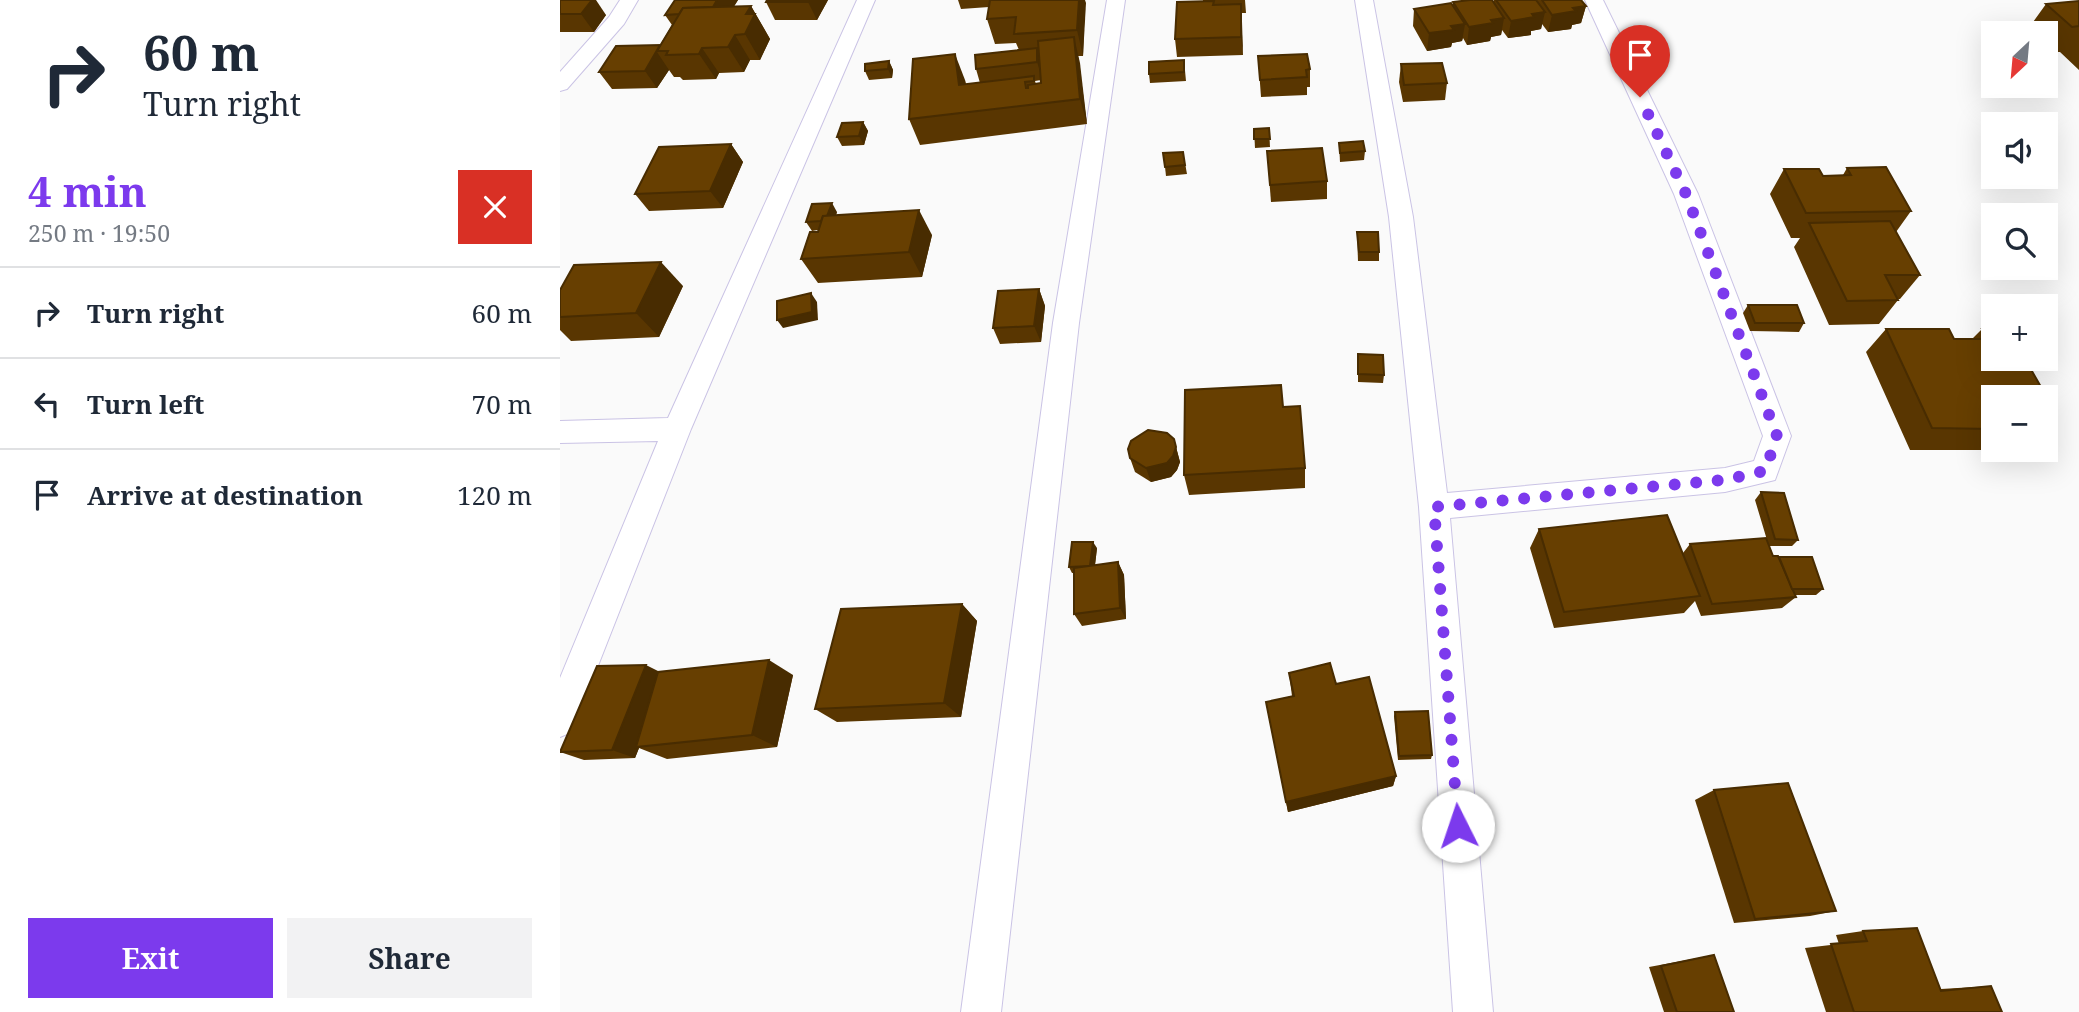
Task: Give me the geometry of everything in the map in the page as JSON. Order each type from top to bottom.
[{"type":"street","points":[[560,85],[617,20],[629,0]]},
{"type":"street","points":[[560,720],[677,429],[866,0]]},
{"type":"street","points":[[981,1012],[1066,323],[1116,0]]},
{"type":"street","points":[[1364,0],[1401,216],[1434,507],[1473,1012]]},
{"type":"street","points":[[1434,507],[1724,480],[1765,471],[1777,436],[1686,194],[1594,0]]},
{"type":"street","points":[[560,432],[677,429]]},
{"type":"building","points":[[560,0],[592,0],[581,14],[560,14]]},
{"type":"building","points":[[675,0],[717,0],[713,7],[683,8],[679,14],[665,15]]},
{"type":"building","points":[[767,0],[809,0],[766,2]]},
{"type":"building","points":[[990,0],[1079,0],[1077,30],[1014,34],[1016,17],[987,19]]},
{"type":"building","points":[[1492,0],[1504,18],[1491,20],[1493,23],[1469,27],[1453,2]]},
{"type":"building","points":[[1496,0],[1536,0],[1545,12],[1511,21]]},
{"type":"building","points":[[1542,0],[1581,0],[1586,6],[1573,8],[1576,11],[1552,15]]},
{"type":"building","points":[[1214,1],[1213,5],[1241,4],[1241,37],[1175,39],[1177,2]]},
{"type":"building","points":[[2079,1],[2079,26],[2072,27],[2046,4]]},
{"type":"building","points":[[1451,3],[1465,24],[1451,26],[1454,30],[1429,33],[1414,9]]},
{"type":"building","points":[[751,6],[746,14],[755,14],[745,34],[735,35],[728,47],[702,48],[699,54],[666,55],[668,51],[657,51],[683,8]]},
{"type":"building","points":[[1074,37],[1080,99],[909,119],[913,59],[955,54],[959,85],[1034,76],[1034,81],[1025,82],[1028,88],[1028,85],[1041,83],[1038,41]]},
{"type":"building","points":[[660,45],[645,71],[599,72],[616,46]]},
{"type":"building","points":[[1037,48],[1037,62],[976,69],[975,55]]},
{"type":"building","points":[[1307,54],[1310,69],[1306,70],[1307,77],[1260,80],[1258,56]]},
{"type":"building","points":[[1184,60],[1184,72],[1149,74],[1149,62]]},
{"type":"building","points":[[889,61],[888,69],[865,71],[865,64]]},
{"type":"building","points":[[1442,63],[1447,83],[1404,85],[1401,64]]},
{"type":"building","points":[[863,122],[859,136],[837,137],[842,123]]},
{"type":"building","points":[[1269,128],[1270,139],[1254,139],[1254,129]]},
{"type":"building","points":[[1363,141],[1365,151],[1340,153],[1339,143]]},
{"type":"building","points":[[731,144],[710,191],[635,194],[659,147]]},
{"type":"building","points":[[1322,148],[1327,181],[1270,185],[1267,151]]},
{"type":"building","points":[[1183,152],[1185,165],[1165,167],[1163,153]]},
{"type":"building","points":[[1886,167],[1911,211],[1806,213],[1784,169],[1819,169],[1823,176],[1851,175],[1847,168]]},
{"type":"building","points":[[832,203],[827,216],[823,216],[821,221],[806,222],[812,204]]},
{"type":"building","points":[[919,210],[909,252],[801,259],[810,232],[818,232],[823,216]]},
{"type":"building","points":[[1890,221],[1920,275],[1885,275],[1898,300],[1847,301],[1809,223]]},
{"type":"building","points":[[1357,232],[1378,232],[1379,252],[1359,252]]},
{"type":"building","points":[[661,262],[636,313],[560,317],[560,290],[574,265]]},
{"type":"building","points":[[1039,289],[1034,326],[993,328],[998,291]]},
{"type":"building","points":[[811,293],[812,312],[777,320],[777,301]]},
{"type":"building","points":[[1748,305],[1797,305],[1804,323],[1755,323]]},
{"type":"building","points":[[1886,329],[1949,329],[1954,339],[1981,339],[1981,371],[2032,371],[2040,385],[1981,385],[1981,429],[1932,428]]},
{"type":"building","points":[[1358,354],[1383,355],[1384,375],[1358,374]]},
{"type":"building","points":[[1281,385],[1283,407],[1300,406],[1305,468],[1184,475],[1185,390]]},
{"type":"building","points":[[1148,430],[1167,433],[1174,439],[1176,447],[1167,463],[1146,468],[1130,458],[1128,449],[1131,441]]},
{"type":"building","points":[[1761,492],[1784,493],[1798,540],[1775,539]]},
{"type":"building","points":[[1667,515],[1700,596],[1564,612],[1539,529]]},
{"type":"building","points":[[1766,538],[1773,556],[1778,556],[1796,597],[1712,604],[1690,544]]},
{"type":"building","points":[[1072,542],[1093,542],[1090,566],[1069,567]]},
{"type":"building","points":[[1779,557],[1812,557],[1823,589],[1792,589]]},
{"type":"building","points":[[1118,562],[1120,608],[1074,614],[1074,568]]},
{"type":"building","points":[[962,604],[944,703],[815,709],[841,609]]},
{"type":"building","points":[[769,660],[752,735],[636,747],[658,672]]},
{"type":"building","points":[[1330,663],[1336,684],[1369,677],[1396,776],[1286,802],[1266,702],[1294,696],[1289,673]]},
{"type":"building","points":[[646,665],[612,750],[560,752],[597,666]]},
{"type":"building","points":[[1428,711],[1432,755],[1399,756],[1395,712]]},
{"type":"building","points":[[1788,783],[1836,911],[1755,919],[1714,790]]},
{"type":"building","points":[[1917,928],[1941,991],[1991,986],[2002,1012],[1854,1012],[1831,944],[1867,941],[1863,931]]},
{"type":"building","points":[[1714,955],[1734,1012],[1677,1012],[1661,966]]},
{"type":"route","points":[[1458,826],[1434,507],[1724,480],[1765,471],[1777,436],[1686,194],[1640,97]]}]
